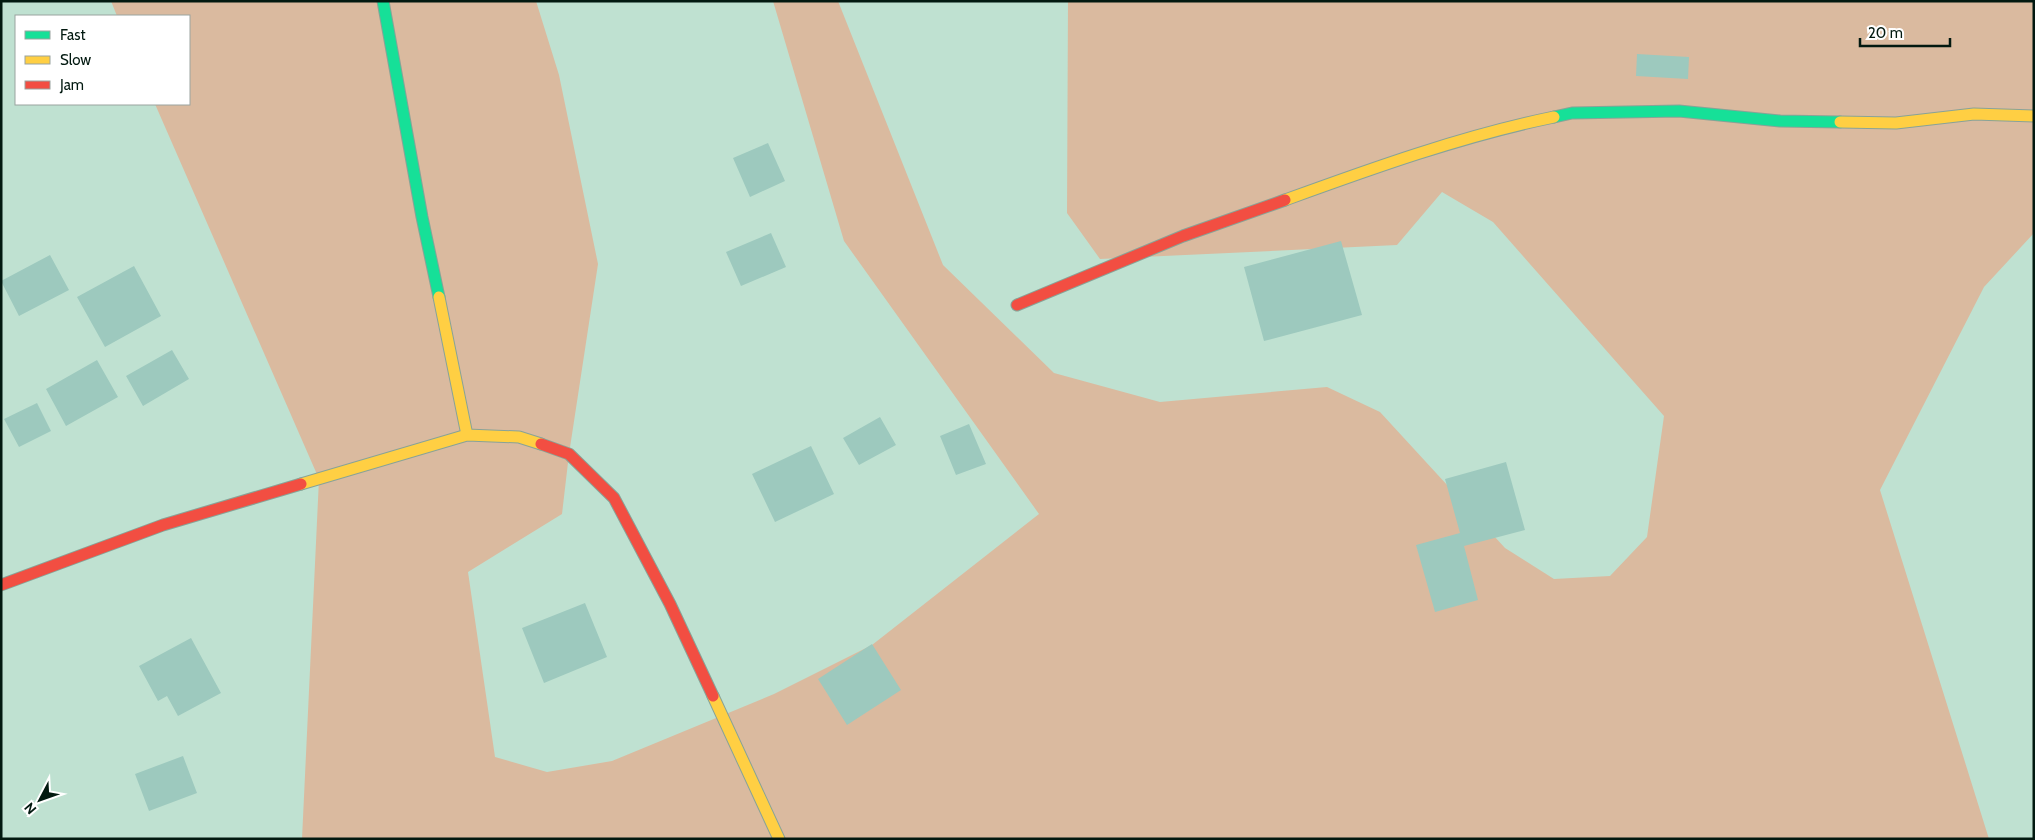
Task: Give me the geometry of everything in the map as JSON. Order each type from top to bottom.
[{"type":"street","points":[[383,1],[422,217],[467,435]]},
{"type":"street","points":[[1017,305],[1183,236],[1377,167],[1519,124],[1563,115],[1678,111],[1780,121],[1896,123],[1974,114],[2034,116]]},
{"type":"street","points":[[1,585],[163,525],[467,435],[519,437],[568,454],[614,498],[670,604],[779,839]]},
{"type":"shaded area","points":[[111,1],[536,1],[559,75],[598,264],[569,454],[562,514],[468,572],[495,757],[547,772],[612,761],[774,694],[872,645],[1039,514],[844,241],[773,1],[838,1],[943,265],[1054,373],[1160,402],[1327,387],[1380,412],[1505,548],[1554,579],[1610,576],[1647,537],[1664,416],[1493,222],[1442,192],[1397,245],[1100,259],[1067,213],[1068,1],[2034,1],[2034,233],[1984,287],[1880,490],[1989,839],[302,839],[319,479],[155,105],[190,105],[190,15],[117,15]]},
{"type":"building","points":[[1637,54],[1689,57],[1688,79],[1636,76]]},
{"type":"building","points":[[768,143],[785,181],[750,197],[733,158]]},
{"type":"building","points":[[771,233],[786,267],[741,286],[726,252]]},
{"type":"building","points":[[1341,241],[1362,315],[1264,341],[1244,267]]},
{"type":"building","points":[[50,255],[69,290],[19,316],[1,281]]},
{"type":"building","points":[[134,266],[161,316],[105,347],[77,297]]},
{"type":"building","points":[[172,350],[189,379],[143,406],[126,376]]},
{"type":"building","points":[[97,360],[118,397],[66,426],[46,389]]},
{"type":"building","points":[[37,403],[51,431],[19,447],[4,419]]},
{"type":"building","points":[[880,417],[896,445],[859,465],[843,438]]},
{"type":"building","points":[[969,424],[986,464],[956,475],[940,436]]},
{"type":"building","points":[[811,446],[834,494],[775,522],[752,474]]},
{"type":"building","points":[[1506,462],[1525,530],[1464,546],[1478,600],[1435,612],[1416,545],[1460,533],[1445,479]]},
{"type":"building","points":[[585,603],[607,657],[544,683],[522,628]]},
{"type":"building","points":[[191,638],[221,693],[178,716],[167,696],[158,701],[139,666]]},
{"type":"building","points":[[872,644],[901,690],[847,725],[818,679]]},
{"type":"building","points":[[183,756],[197,793],[149,811],[135,774]]},
{"type":"traffic: fast","points":[[383,1],[422,217],[439,297]]},
{"type":"traffic: fast","points":[[1554,117],[1572,113],[1679,111],[1780,121],[1840,122]]},
{"type":"traffic: slow","points":[[1840,122],[1896,123],[1974,114],[2034,116]]},
{"type":"traffic: slow","points":[[1285,200],[1452,143],[1554,117]]},
{"type":"traffic: slow","points":[[439,297],[467,435]]},
{"type":"traffic: slow","points":[[301,484],[467,435],[519,437],[541,444]]},
{"type":"traffic: slow","points":[[713,696],[779,839]]},
{"type":"traffic: jam","points":[[1017,305],[1183,236],[1285,200]]},
{"type":"traffic: jam","points":[[541,444],[569,454],[614,498],[670,604],[713,696]]},
{"type":"traffic: jam","points":[[1,585],[163,525],[301,484]]}]
